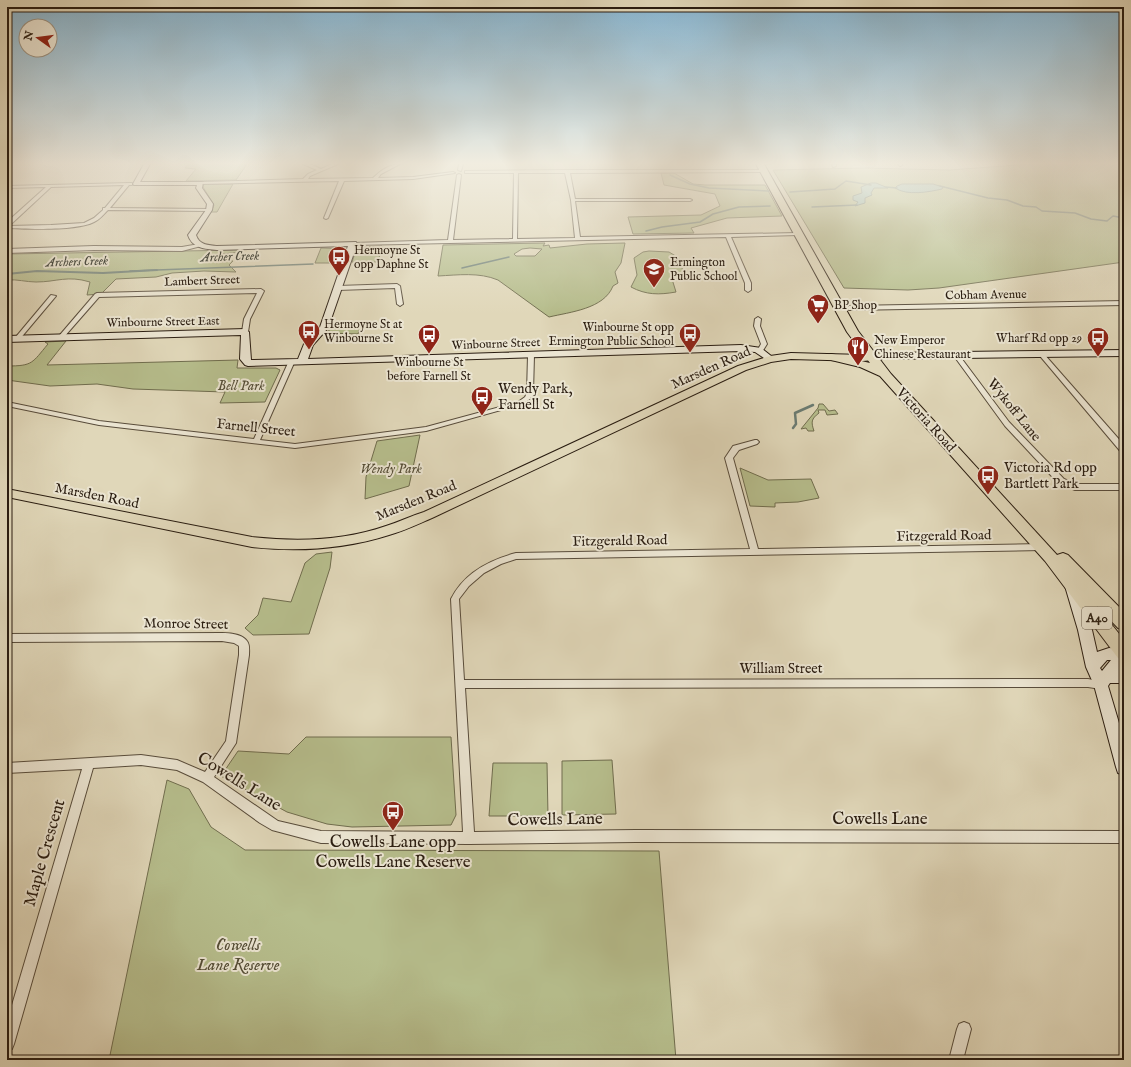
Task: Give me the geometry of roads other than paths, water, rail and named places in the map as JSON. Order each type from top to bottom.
[{"type":"highway","name":"Victoria Road","points":[[787,214],[852,332],[925,408],[1064,561],[1124,623]]},
{"type":"highway","name":"Victoria Road","points":[[792,214],[849,308],[887,377],[1042,547],[1124,655]]},
{"type":"highway","points":[[830,355],[849,347],[852,342],[852,332]]},
{"type":"highway","points":[[830,355],[864,364],[887,377]]},
{"type":"highway","points":[[1064,561],[1103,610],[1122,637],[1124,644]]},
{"type":"main road","name":"Marsden Road","points":[[7,493],[252,542],[299,546],[345,541],[387,531],[428,515],[742,368],[765,355],[875,356]]},
{"type":"street","points":[[7,226],[20,214]]},
{"type":"street","points":[[7,226],[82,225],[93,221],[100,214]]},
{"type":"street","points":[[198,245],[193,241],[192,236],[207,214]]},
{"type":"street","points":[[326,218],[328,214]]},
{"type":"street","points":[[450,242],[454,214]]},
{"type":"street","points":[[515,214],[515,241]]},
{"type":"street","points":[[575,214],[578,239]]},
{"type":"street","points":[[7,251],[94,248],[182,249],[198,245],[217,248],[798,234]]},
{"type":"street","points":[[728,236],[748,283],[748,290]]},
{"type":"street","points":[[302,361],[309,344],[324,328],[353,244]]},
{"type":"street","points":[[338,288],[397,286],[400,304]]},
{"type":"street","name":"Lambert Street","points":[[62,336],[97,295],[261,291],[247,319],[245,332]]},
{"type":"street","points":[[17,339],[53,296]]},
{"type":"street","name":"Cobham Avenue","points":[[849,308],[1124,303]]},
{"type":"street","points":[[758,319],[757,326],[764,344],[765,355]]},
{"type":"street","points":[[245,332],[245,359],[248,363],[291,363],[256,441]]},
{"type":"street","name":"Winbourne Street East","points":[[7,339],[62,336],[245,332]]},
{"type":"street","name":"Winbourne Street","points":[[291,363],[302,361],[741,348],[756,349],[765,355]]},
{"type":"street","points":[[875,356],[1124,353]]},
{"type":"street","name":"Farnell Street","points":[[7,404],[99,423],[295,446],[364,438],[426,428],[515,404],[524,400],[530,393],[531,355]]},
{"type":"street","points":[[1042,355],[1124,450]]},
{"type":"street","name":"Wykoff Lane","points":[[957,356],[1001,417],[1056,476],[1068,485],[1124,487]]},
{"type":"street","points":[[755,442],[736,448],[729,458],[755,552]]},
{"type":"street","name":"Fitzgerald Road","points":[[469,838],[455,599],[460,589],[473,576],[516,556],[1042,547]]},
{"type":"street","points":[[1070,582],[1085,630],[1093,667],[1104,681],[1124,767]]},
{"type":"street","name":"Monroe Street","points":[[7,638],[224,637],[241,641],[244,644],[244,655],[231,743],[207,778]]},
{"type":"street","points":[[1093,667],[1099,658],[1105,654],[1124,655]]},
{"type":"street","points":[[1104,681],[1111,669],[1124,655]]},
{"type":"street","points":[[1104,681],[1124,677]]},
{"type":"street","name":"William Street","points":[[460,684],[1088,683],[1104,681]]},
{"type":"street","name":"Cowells Lane","points":[[7,768],[154,761],[177,765],[207,778],[276,826],[305,835],[321,838],[636,836],[1124,837]]},
{"type":"street","name":"Maple Crescent","points":[[7,1044],[89,764]]},
{"type":"street","points":[[956,1060],[964,1029]]},
{"type":"waterway","name":"Archer Creek","points":[[646,231],[662,227],[700,222],[714,214]]},
{"type":"waterway","name":"Archer Creek","points":[[1077,214],[1091,219],[1107,221],[1113,216],[1124,218]]},
{"type":"waterway","name":"Archer Creek","points":[[462,268],[509,257]]},
{"type":"waterway","name":"Archer Creek","points":[[130,271],[313,264]]},
{"type":"waterway","name":"Archers Creek","points":[[7,274],[37,271],[103,273],[157,270]]},
{"type":"waterway","points":[[793,428],[796,424],[795,413],[813,405]]},
{"type":"place","name":"Hermoyne St opp Daphne St","points":[[339,276]]},
{"type":"place","name":"Ermington Public School","points":[[654,288]]},
{"type":"place","name":"BP Shop","points":[[818,324]]},
{"type":"place","name":"Hermoyne St at Winbourne St","points":[[309,350]]},
{"type":"place","name":"Winbourne St before Farnell St","points":[[429,354]]},
{"type":"place","name":"Winbourne St opp Ermington Public School","points":[[690,354]]},
{"type":"place","name":"Wharf Rd opp 29","points":[[1098,358]]},
{"type":"place","name":"New Emperor Chinese Restaurant","points":[[858,366]]},
{"type":"place","name":"Wendy Park, Farnell St","points":[[482,416]]},
{"type":"place","name":"Victoria Rd opp Bartlett Park","points":[[988,496]]},
{"type":"place","name":"Cowells Lane opp Cowells Lane Reserve","points":[[393,832]]},
{"type":"park label","name":"Bell Park","points":[[241,386]]},
{"type":"park label","name":"Wendy Park","points":[[391,469]]},
{"type":"park label","name":"Cowells Lane Reserve","points":[[238,955]]}]
